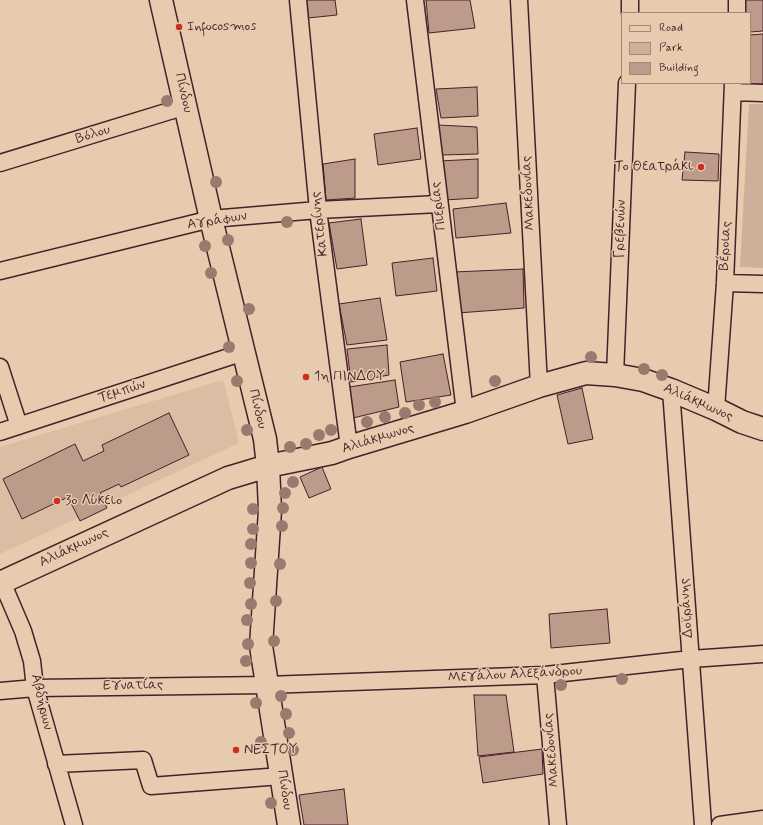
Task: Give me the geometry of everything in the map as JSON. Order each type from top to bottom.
[{"type":"street","name":"Πίνδου","points":[[161,0],[211,219],[265,439],[270,510],[261,646],[289,825]]},
{"type":"street","name":"Κατερίνης","points":[[298,0],[318,210],[349,447]]},
{"type":"street","name":"Πιερίας","points":[[415,0],[465,412]]},
{"type":"street","name":"Μακεδονίας","points":[[519,0],[539,386]]},
{"type":"street","points":[[630,0],[630,12]]},
{"type":"street","points":[[737,0],[737,12]]},
{"type":"street","name":"Γρεβενών","points":[[615,375],[627,84]]},
{"type":"street","points":[[733,87],[763,93]]},
{"type":"street","name":"Βέροιας","points":[[716,409],[725,283],[733,87]]},
{"type":"street","name":"Βόλου","points":[[0,163],[186,106]]},
{"type":"street","name":"Αγράφων","points":[[0,271],[211,219],[318,210],[439,204]]},
{"type":"street","points":[[725,283],[763,284]]},
{"type":"street","name":"Τεμπών","points":[[0,432],[244,352]]},
{"type":"street","points":[[0,367],[19,426]]},
{"type":"street","name":"Αλιάκμωνος","points":[[1,582],[228,478],[268,466],[332,453],[465,412],[539,386],[586,373],[615,375],[643,380],[672,390],[742,422],[763,429]]},
{"type":"street","name":"Δοϊράνης","points":[[672,390],[703,825]]},
{"type":"street","name":"Αβδήρων","points":[[1,582],[22,631],[32,661],[35,688],[74,825]]},
{"type":"street","name":"Μεγάλου Αλεξάνδρου","points":[[267,684],[545,675],[691,659],[763,654]]},
{"type":"street","name":"Μακεδονίας","points":[[545,675],[558,825]]},
{"type":"street","name":"Εγνατίας","points":[[0,691],[35,688],[267,684]]},
{"type":"street","points":[[56,764],[143,760],[150,786],[281,776]]},
{"type":"street","points":[[720,825],[763,819]]},
{"type":"shaded area","name":"3ο Λύκειο","points":[[223,380],[239,443],[0,554],[0,447]]},
{"type":"green space","points":[[749,104],[763,104],[763,268],[740,267]]},
{"type":"building","points":[[306,0],[335,0],[337,15],[308,18]]},
{"type":"building","points":[[426,0],[470,0],[475,28],[429,33]]},
{"type":"building","points":[[744,0],[763,0],[763,31],[751,32],[751,12],[744,12]]},
{"type":"building","points":[[763,34],[763,84],[751,84],[751,35]]},
{"type":"building","points":[[477,87],[478,116],[441,118],[436,89]]},
{"type":"building","points":[[438,125],[477,127],[478,154],[442,155]]},
{"type":"building","points":[[417,128],[421,159],[378,165],[374,134]]},
{"type":"building","name":"Το Θεατράκι","points":[[685,152],[719,154],[718,181],[682,180]]},
{"type":"building","points":[[355,159],[355,198],[326,200],[323,164]]},
{"type":"building","points":[[478,159],[478,198],[444,200],[440,161]]},
{"type":"building","points":[[506,203],[511,233],[456,238],[453,209]]},
{"type":"building","points":[[361,219],[367,265],[337,269],[329,223]]},
{"type":"building","points":[[433,258],[437,291],[396,296],[392,263]]},
{"type":"building","points":[[523,269],[524,308],[458,313],[454,272]]},
{"type":"building","points":[[380,298],[387,340],[347,345],[339,304]]},
{"type":"building","points":[[387,345],[389,375],[351,382],[347,349]]},
{"type":"building","points":[[443,354],[451,395],[406,402],[400,362]]},
{"type":"building","points":[[395,380],[399,407],[353,418],[349,387]]},
{"type":"building","points":[[582,388],[593,439],[568,444],[557,395]]},
{"type":"building","points":[[169,413],[189,455],[121,487],[119,484],[100,493],[107,508],[80,521],[68,497],[22,519],[3,479],[75,444],[83,461],[104,451],[102,445]]},
{"type":"building","points":[[322,467],[331,489],[309,498],[300,477]]},
{"type":"building","points":[[607,609],[610,643],[551,648],[549,614]]},
{"type":"building","points":[[474,695],[506,695],[514,752],[478,756]]},
{"type":"building","points":[[542,749],[543,774],[483,783],[479,757]]},
{"type":"building","points":[[344,789],[348,825],[304,825],[299,795]]},
{"type":"place","name":"Infocosmos","points":[[179,27]]},
{"type":"place","name":"Το Θεατράκι","points":[[701,167]]},
{"type":"place","name":"1η ΠΙΝΔΟΥ","points":[[306,377]]},
{"type":"place","name":"3ο Λύκειο","points":[[57,501]]},
{"type":"place","name":"ΝΕΣΤΟΥ","points":[[236,750]]}]
